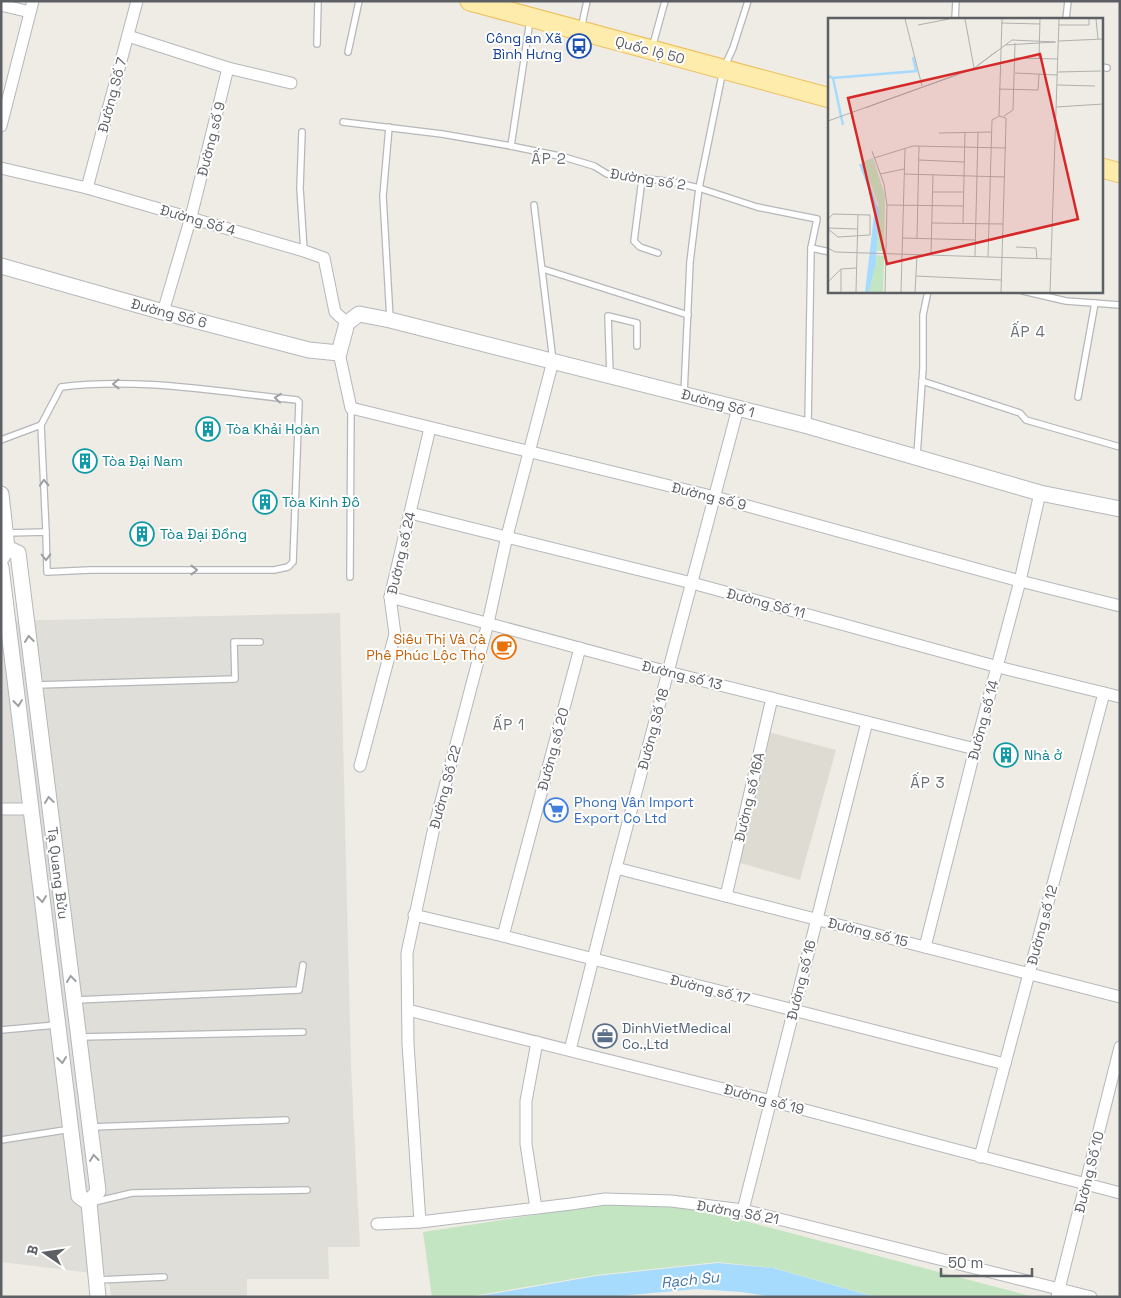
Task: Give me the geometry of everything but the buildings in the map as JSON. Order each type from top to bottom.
[{"type":"main road","name":"Quốc lộ 50","points":[[483,3],[530,18],[828,97]]},
{"type":"main road","points":[[1104,169],[1120,173]]},
{"type":"street","name":"Đường Số 7","points":[[87,188],[137,1]]},
{"type":"street","points":[[1,5],[32,7],[1,126]]},
{"type":"street","points":[[128,36],[228,68],[291,83]]},
{"type":"street","name":"Đường số 9","points":[[163,312],[191,218],[228,68]]},
{"type":"street","name":"Đường Số 4","points":[[1,168],[87,188],[324,258],[335,312],[347,323]]},
{"type":"street","name":"Đường Số 6","points":[[1,266],[163,312],[309,350],[339,353]]},
{"type":"street","name":"Đường Số 1","points":[[347,323],[359,314],[390,320],[554,360],[808,426],[1040,493],[1120,509]]},
{"type":"street","points":[[347,323],[339,353],[351,408]]},
{"type":"street","name":"Đường Số 22","points":[[420,1222],[409,1053],[407,953],[433,832],[488,623],[528,452],[554,360]]},
{"type":"street","name":"Đường số 9","points":[[351,408],[714,497],[1020,581],[1120,606]]},
{"type":"street","name":"Đường Số 18","points":[[570,1050],[616,868],[738,408]]},
{"type":"street","name":"Đường số 24","points":[[360,766],[396,634],[390,597],[430,428]]},
{"type":"street","name":"Đường số 14","points":[[925,947],[1020,581],[1040,493]]},
{"type":"street","name":"Tạ Quang Bửu","points":[[1,494],[5,533],[4,553],[18,553],[98,1192],[89,1203],[98,1297]]},
{"type":"street","name":"Đường Số 11","points":[[410,513],[692,583],[998,667],[1120,697]]},
{"type":"street","name":"Tạ Quang Bửu","points":[[1,568],[79,1196],[89,1203]]},
{"type":"street","name":"Đường số 13","points":[[390,597],[668,672],[975,749]]},
{"type":"street","name":"Đường số 20","points":[[503,936],[580,648]]},
{"type":"street","name":"Đường số 12","points":[[980,1157],[1104,693]]},
{"type":"street","name":"Đường số 16A","points":[[726,896],[772,698]]},
{"type":"street","name":"Đường số 16","points":[[743,1210],[867,722]]},
{"type":"street","points":[[1,809],[31,809]]},
{"type":"street","points":[[39,870],[57,867]]},
{"type":"street","name":"Đường số 15","points":[[616,868],[1120,997]]},
{"type":"street","name":"Đường số 17","points":[[414,916],[503,936],[1005,1064]]},
{"type":"street","name":"Đường số 19","points":[[408,1010],[771,1101],[1120,1193]]},
{"type":"street","points":[[536,1208],[526,1144],[526,1101],[537,1042]]},
{"type":"street","name":"Đường Số 10","points":[[1058,1293],[1086,1184],[1115,1092],[1120,1047]]},
{"type":"street","name":"Đường Số 21","points":[[377,1224],[420,1222],[604,1199],[671,1201],[743,1210],[1058,1293],[1091,1297]]},
{"type":"lane","points":[[317,44],[318,1]]},
{"type":"lane","points":[[348,52],[359,1]]},
{"type":"lane","points":[[581,31],[587,1]]},
{"type":"lane","points":[[651,50],[665,1]]},
{"type":"lane","points":[[684,394],[690,262],[699,188],[723,70],[734,48],[748,1]]},
{"type":"lane","points":[[955,18],[956,1]]},
{"type":"lane","points":[[1066,18],[1068,1]]},
{"type":"lane","points":[[511,146],[530,18]]},
{"type":"lane","name":"Đường số 2","points":[[343,122],[389,127],[511,146],[594,166],[607,174],[673,182],[699,188],[757,207],[816,219],[811,248]]},
{"type":"lane","points":[[389,127],[383,196],[390,320]]},
{"type":"lane","points":[[302,132],[300,188],[304,251]]},
{"type":"lane","points":[[642,179],[634,241],[640,247],[658,253]]},
{"type":"lane","points":[[534,204],[554,360]]},
{"type":"lane","points":[[808,426],[811,248],[828,252]]},
{"type":"lane","points":[[543,269],[688,315]]},
{"type":"lane","points":[[917,458],[922,381],[922,315],[928,292]]},
{"type":"lane","points":[[1028,292],[1066,300],[1120,305]]},
{"type":"lane","points":[[1078,397],[1095,303]]},
{"type":"lane","points":[[610,375],[608,316],[637,323],[637,346]]},
{"type":"lane","points":[[922,381],[1020,413],[1026,420],[1120,447]]},
{"type":"lane","points":[[146,384],[297,400],[299,402],[293,562],[288,567],[274,570],[90,570],[47,572],[46,532],[41,425],[61,387],[146,384]]},
{"type":"lane","points":[[350,577],[351,408]]},
{"type":"lane","points":[[1,440],[41,425]]},
{"type":"lane","points":[[5,533],[46,532]]},
{"type":"lane","points":[[35,685],[235,679],[234,642],[260,642]]},
{"type":"lane","points":[[74,1000],[299,990],[303,965]]},
{"type":"lane","points":[[1,1030],[58,1024]]},
{"type":"lane","points":[[79,1037],[303,1032]]},
{"type":"lane","points":[[90,1127],[286,1120]]},
{"type":"lane","points":[[1,1140],[71,1129]]},
{"type":"lane","points":[[89,1203],[132,1193],[307,1190]]},
{"type":"lane","points":[[96,1280],[164,1277]]},
{"type":"shaded area","points":[[340,613],[351,1067],[360,1247],[328,1247],[329,1279],[247,1279],[247,1297],[111,1297],[108,1275],[1,1262],[1,619],[2,621]]},
{"type":"shaded area","points":[[768,732],[836,750],[800,880],[737,862]]},
{"type":"green space","points":[[606,1204],[682,1208],[741,1220],[1034,1297],[876,1297],[774,1268],[718,1262],[596,1275],[467,1297],[432,1297],[423,1232]]},
{"type":"water","name":"Rạch Su","points":[[718,1263],[773,1268],[875,1297],[774,1297],[741,1292],[697,1289],[608,1297],[474,1297],[596,1276]]},
{"type":"place","name":"Công an Xã Bình Hưng","points":[[579,46]]},
{"type":"place","name":"Tòa Khải Hoàn","points":[[208,429]]},
{"type":"place","name":"Tòa Đại Nam","points":[[85,461]]},
{"type":"place","name":"Tòa Kinh Đô","points":[[265,502]]},
{"type":"place","name":"Tòa Đại Đồng","points":[[142,534]]},
{"type":"place","name":"Siêu Thị Và Cà Phê Phúc Lộc Thọ","points":[[504,647]]},
{"type":"place","name":"Nhà ở","points":[[1006,755]]},
{"type":"place","name":"Phong Vân Import Export Co Ltd","points":[[556,810]]},
{"type":"place","name":"DinhVietMedical Co.,Ltd","points":[[605,1036]]},
{"type":"district","name":"ẤP 2","points":[[549,159]]},
{"type":"district","name":"ẤP 4","points":[[1028,332]]},
{"type":"district","name":"ẤP 1","points":[[509,725]]},
{"type":"district","name":"ẤP 3","points":[[928,783]]}]
